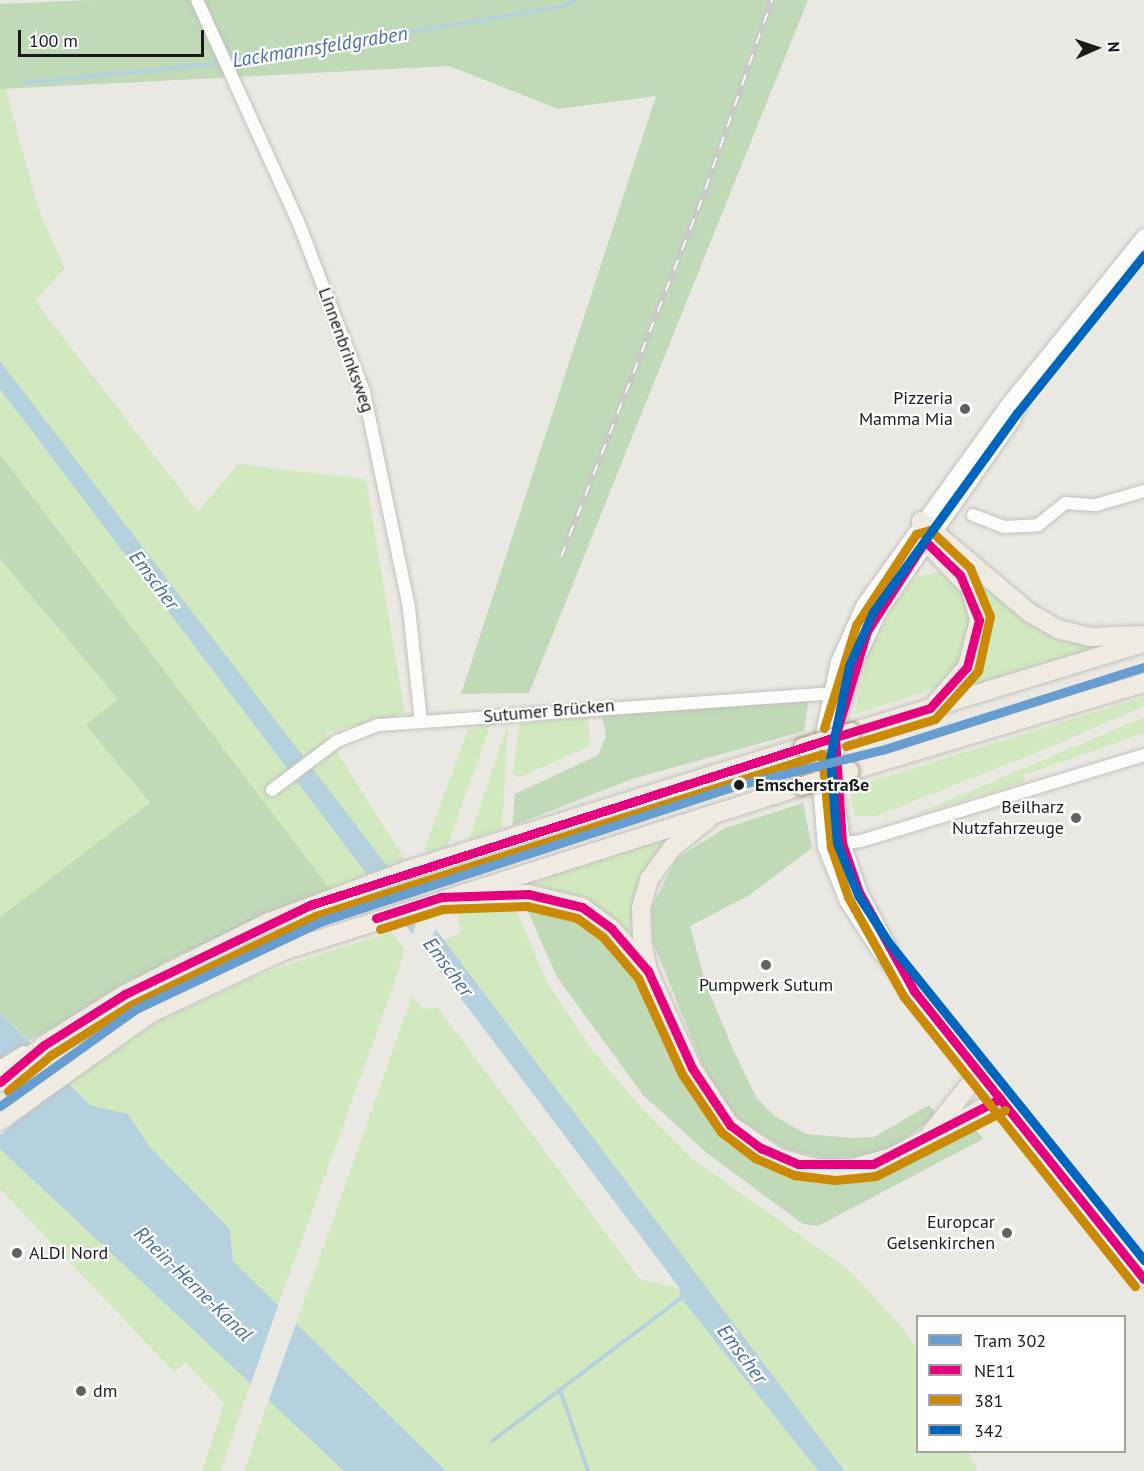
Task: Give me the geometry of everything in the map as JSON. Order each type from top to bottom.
[{"type":"main road","points":[[927,530],[1030,614],[1058,629],[1090,637],[1144,635]]},
{"type":"main road","points":[[927,530],[970,588],[978,620],[968,667],[930,708]]},
{"type":"main road","points":[[0,1069],[166,972],[310,905],[517,835],[1144,643]]},
{"type":"main road","points":[[0,1121],[66,1069],[170,1003],[331,933],[850,771],[1144,683]]},
{"type":"main road","points":[[648,971],[641,908],[649,880],[672,848],[716,813]]},
{"type":"main road","points":[[441,897],[528,894],[559,900],[598,917],[648,971],[704,1091],[730,1125],[761,1148],[798,1164],[854,1168],[927,1139],[1000,1099]]},
{"type":"main road","points":[[0,1082],[44,1045]]},
{"type":"main road","points":[[927,1139],[979,1073]]},
{"type":"street","name":"Linnenbrinksweg","points":[[197,0],[297,219],[364,392],[409,608],[421,722]]},
{"type":"street","points":[[1144,236],[1028,384],[927,530],[863,606],[818,757],[825,846],[847,901],[914,991],[1144,1279]]},
{"type":"street","points":[[973,515],[1021,528],[1038,525],[1065,503],[1096,505],[1144,491]]},
{"type":"street","name":"Sutumer Brücken","points":[[272,790],[324,751],[367,727],[837,692]]},
{"type":"street","points":[[837,692],[834,762],[842,843],[859,892],[914,991]]},
{"type":"street","points":[[825,846],[1144,755]]},
{"type":"green space","points":[[91,0],[808,0],[529,693],[461,694],[656,96],[558,109],[449,66],[0,89],[0,4]]},
{"type":"green space","points":[[0,89],[6,89],[39,211],[65,268],[35,301],[198,512],[238,464],[366,479],[405,714],[325,733],[407,863],[330,889],[0,454]]},
{"type":"green space","points":[[0,454],[330,889],[171,959],[29,1041],[0,1012],[0,917],[150,803],[86,725],[118,699],[0,559]]},
{"type":"green space","points":[[0,559],[118,699],[87,725],[150,804],[0,917]]},
{"type":"green space","points":[[960,563],[1034,627],[1057,638],[1110,644],[958,690],[984,650],[987,626],[975,581]]},
{"type":"green space","points":[[941,571],[965,597],[971,620],[956,670],[938,687],[854,715],[868,654],[892,608],[916,577]]},
{"type":"green space","points":[[1144,697],[1144,706],[1041,751],[876,816],[854,816],[850,788]]},
{"type":"green space","points":[[809,698],[804,731],[632,779],[512,826],[515,794],[598,755],[606,737],[602,714]]},
{"type":"green space","points":[[588,716],[590,746],[518,778],[513,774],[519,724]]},
{"type":"green space","points":[[1144,717],[1144,733],[1024,775],[1025,782],[914,815]]},
{"type":"green space","points":[[508,723],[502,829],[469,840]]},
{"type":"green space","points":[[491,724],[447,847],[427,854],[425,847],[468,729]]},
{"type":"green space","points":[[803,803],[812,848],[748,896],[690,926],[706,985],[733,1049],[756,1097],[773,1115],[806,1134],[853,1138],[874,1137],[929,1105],[937,1116],[888,1150],[859,1157],[823,1158],[786,1149],[737,1118],[718,1097],[702,1064],[653,942],[652,907],[676,859],[725,828]]},
{"type":"green space","points":[[672,835],[633,935],[583,897],[529,883]]},
{"type":"green space","points":[[514,904],[547,982],[594,1052],[639,1105],[691,1158],[848,1269],[901,1326],[916,1348],[916,1453],[968,1453],[977,1471],[845,1471],[444,940],[461,933],[458,913]]},
{"type":"green space","points":[[525,905],[560,910],[595,927],[617,947],[633,968],[710,1120],[768,1165],[819,1178],[864,1178],[889,1172],[976,1130],[983,1139],[818,1226],[803,1224],[708,1154],[643,1095],[557,977]]},
{"type":"green space","points":[[391,932],[405,950],[278,1306],[233,1261],[230,1229],[150,1147],[128,1114],[90,1105],[69,1082],[160,1020],[269,971]]},
{"type":"green space","points":[[412,996],[423,1009],[438,1008],[640,1279],[679,1288],[681,1297],[818,1471],[446,1471],[296,1324]]},
{"type":"green space","points":[[0,1149],[251,1382],[221,1471],[202,1471],[224,1403],[186,1363],[174,1372],[0,1189]]},
{"type":"green space","points":[[269,1399],[329,1456],[344,1471],[244,1471]]},
{"type":"water","name":"Emscher","points":[[0,361],[444,940],[845,1471],[818,1471],[681,1298],[679,1287],[0,389]]},
{"type":"water","name":"Rhein-Herne-Kanal","points":[[0,1012],[90,1105],[128,1114],[150,1147],[230,1229],[233,1261],[446,1471],[344,1471],[0,1149]]},
{"type":"pier","points":[[391,867],[437,926],[424,961],[410,942],[416,923],[400,928],[361,877]]},
{"type":"pier","points":[[33,1041],[70,1079],[0,1135],[0,1063]]},
{"type":"pier","points":[[279,1303],[297,1321],[268,1402],[250,1386]]},
{"type":"waterway","name":"Lackmannsfeldgraben","points":[[229,62],[562,7],[576,0]]},
{"type":"waterway","name":"Lackmannsfeldgraben","points":[[25,83],[222,63]]},
{"type":"waterway","points":[[492,1441],[681,1298]]},
{"type":"waterway","points":[[560,1390],[588,1471]]},
{"type":"railway","points":[[561,557],[698,210],[772,0]]},
{"type":"tram line","name":"302","points":[[0,1106],[136,1009],[322,921],[739,785],[882,750],[1144,667]]},
{"type":"transit line","name":"342","points":[[1144,255],[1017,413],[873,612],[849,666],[830,758],[837,843],[858,895],[889,943],[1144,1260]]},
{"type":"transit line","name":"381","points":[[824,728],[856,625],[916,534],[930,530],[970,568],[990,616],[978,671],[935,719],[846,746]]},
{"type":"transit line","name":"NE11","points":[[925,541],[960,575],[979,620],[967,667],[930,708],[835,737],[867,631],[925,541]]},
{"type":"transit line","name":"NE11","points":[[0,1082],[44,1045],[125,994],[310,905],[835,737]]},
{"type":"transit line","name":"NE11","points":[[835,737],[842,843],[859,892],[914,991],[1144,1279]]},
{"type":"transit line","name":"381","points":[[8,1091],[51,1055],[131,1005],[315,916],[822,754],[831,847],[848,897],[904,997],[1135,1286]]},
{"type":"transit line","name":"NE11","points":[[376,918],[441,897],[528,894],[582,907],[611,928],[648,971],[692,1068],[730,1125],[761,1148],[798,1164],[873,1164],[1000,1099]]},
{"type":"transit line","name":"381","points":[[380,929],[443,909],[527,906],[577,918],[603,937],[638,978],[682,1074],[721,1132],[755,1158],[794,1175],[835,1180],[876,1176],[1005,1110]]},
{"type":"place","name":"Pizzeria Mamma Mia","points":[[965,409]]},
{"type":"place","name":"Emscherstraße","points":[[739,785]]},
{"type":"place","name":"Beilharz Nutzfahrzeuge","points":[[1076,818]]},
{"type":"place","name":"Pumpwerk Sutum","points":[[766,965]]},
{"type":"place","name":"Europcar Gelsenkirchen","points":[[1007,1233]]},
{"type":"place","name":"ALDI Nord","points":[[17,1253]]},
{"type":"place","name":"dm","points":[[81,1391]]}]
